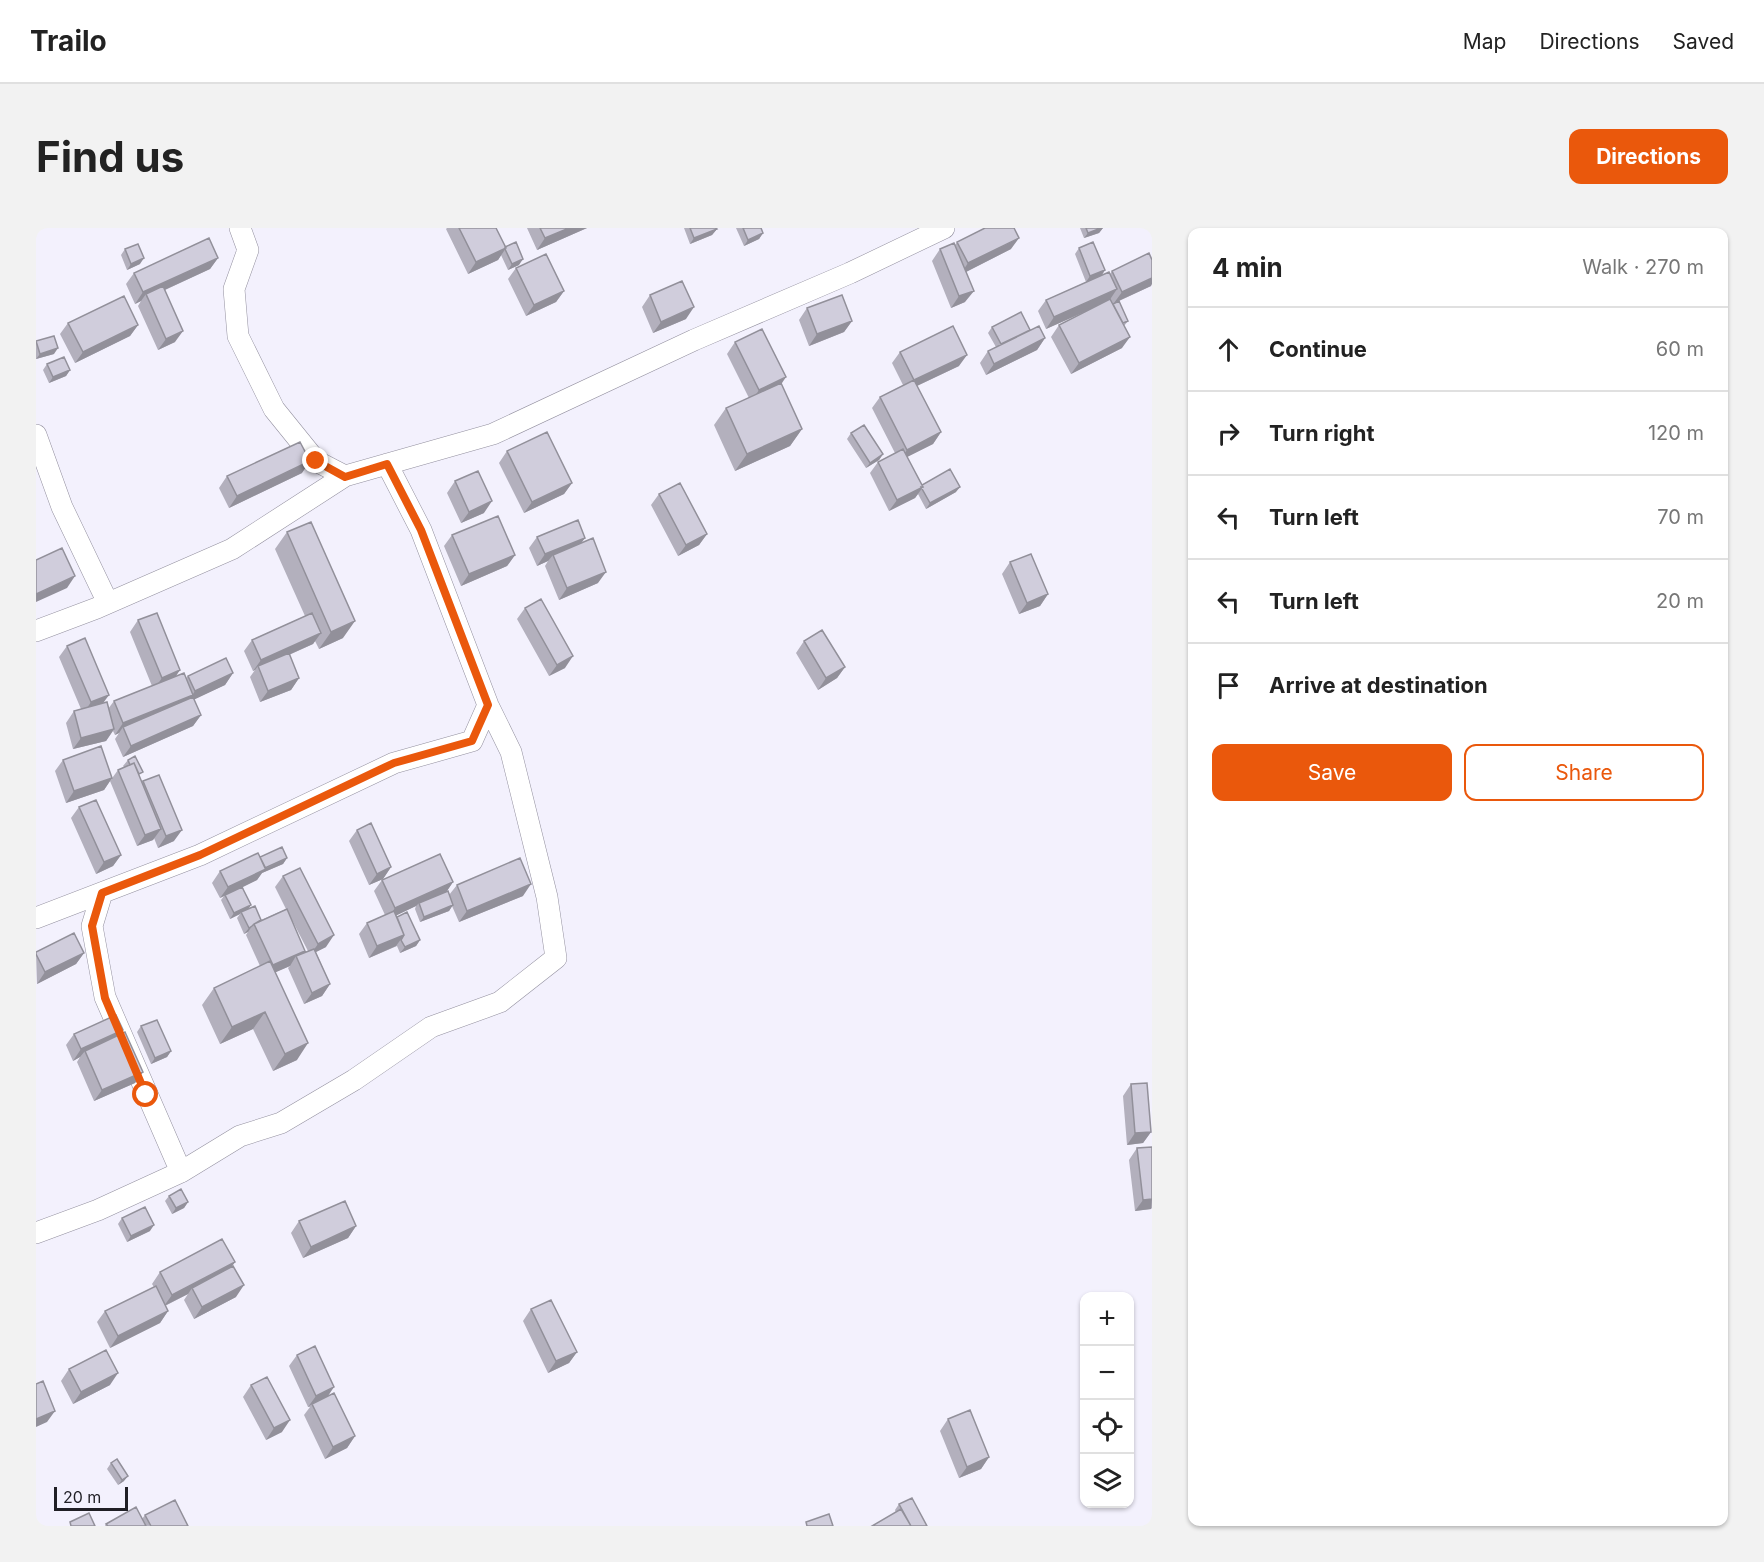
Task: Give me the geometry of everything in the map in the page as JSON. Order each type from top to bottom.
[{"type":"street","points":[[240,228],[248,250],[234,289],[238,336],[274,409],[316,461],[345,477]]},
{"type":"street","points":[[36,631],[108,603],[232,549],[345,477],[493,434],[694,340],[850,273],[944,228]]},
{"type":"street","points":[[36,435],[62,507],[108,603]]},
{"type":"street","points":[[36,1233],[98,1210],[181,1172],[240,1136],[281,1123],[345,1086],[431,1027],[500,1002],[556,958],[547,897],[511,752],[488,705],[421,530],[387,464]]},
{"type":"street","points":[[36,918],[200,855],[394,763],[472,741],[488,705]]},
{"type":"street","points":[[102,893],[92,926],[105,998],[181,1172]]},
{"type":"building","points":[[459,228],[496,228],[506,248],[476,262]]},
{"type":"building","points":[[540,228],[569,228],[545,238]]},
{"type":"building","points":[[690,228],[716,228],[717,229],[694,238]]},
{"type":"building","points":[[743,228],[761,228],[763,233],[748,240]]},
{"type":"building","points":[[985,228],[1014,228],[1019,238],[968,263],[957,242]]},
{"type":"building","points":[[1086,228],[1101,228],[1088,233]]},
{"type":"building","points":[[209,238],[218,258],[143,292],[134,273]]},
{"type":"building","points":[[516,242],[523,259],[512,264],[505,247]]},
{"type":"building","points":[[1093,242],[1105,270],[1090,276],[1079,248]]},
{"type":"building","points":[[954,243],[974,291],[959,296],[940,249]]},
{"type":"building","points":[[138,244],[144,258],[131,264],[125,249]]},
{"type":"building","points":[[1149,253],[1152,260],[1152,278],[1122,292],[1112,271]]},
{"type":"building","points":[[546,254],[564,291],[534,305],[516,268]]},
{"type":"building","points":[[1109,272],[1117,289],[1054,317],[1046,300]]},
{"type":"building","points":[[682,281],[694,307],[661,322],[650,295]]},
{"type":"building","points":[[163,286],[183,331],[166,339],[146,294]]},
{"type":"building","points":[[842,295],[852,321],[817,334],[807,308]]},
{"type":"building","points":[[124,296],[138,325],[83,352],[68,323]]},
{"type":"building","points":[[1110,299],[1130,337],[1079,363],[1059,325]]},
{"type":"building","points":[[1119,301],[1128,321],[1123,323],[1113,304]]},
{"type":"building","points":[[1021,312],[1030,330],[1001,344],[992,327]]},
{"type":"building","points":[[953,326],[967,355],[914,380],[900,352]]},
{"type":"building","points":[[1039,326],[1045,338],[994,364],[988,351]]},
{"type":"building","points":[[762,329],[786,377],[759,390],[735,342]]},
{"type":"building","points":[[54,336],[58,348],[40,354],[36,341]]},
{"type":"building","points":[[64,357],[70,370],[53,377],[47,364]]},
{"type":"building","points":[[914,380],[941,432],[907,450],[880,397]]},
{"type":"building","points":[[781,383],[802,429],[747,454],[726,408]]},
{"type":"building","points":[[864,425],[883,454],[870,463],[851,433]]},
{"type":"building","points":[[547,432],[572,483],[532,502],[507,451]]},
{"type":"building","points":[[300,442],[310,461],[237,496],[227,476]]},
{"type":"building","points":[[903,449],[923,487],[897,500],[878,462]]},
{"type":"building","points":[[950,469],[960,487],[930,503],[922,485]]},
{"type":"building","points":[[478,471],[492,501],[469,512],[455,481]]},
{"type":"building","points":[[680,483],[707,534],[686,545],[659,494]]},
{"type":"building","points":[[498,516],[515,555],[469,574],[452,535]]},
{"type":"building","points":[[578,520],[585,538],[545,554],[537,537]]},
{"type":"building","points":[[311,522],[355,621],[331,632],[287,532]]},
{"type":"building","points":[[593,538],[606,572],[567,588],[553,555]]},
{"type":"building","points":[[62,548],[75,576],[36,594],[36,560]]},
{"type":"building","points":[[1031,554],[1048,594],[1027,603],[1010,562]]},
{"type":"building","points":[[541,599],[573,656],[557,665],[525,608]]},
{"type":"building","points":[[157,613],[180,670],[162,678],[138,620]]},
{"type":"building","points":[[312,613],[321,633],[261,660],[252,640]]},
{"type":"building","points":[[822,630],[845,667],[826,678],[804,641]]},
{"type":"building","points":[[85,638],[109,695],[91,702],[67,646]]},
{"type":"building","points":[[289,653],[299,678],[268,691],[258,666]]},
{"type":"building","points":[[226,658],[233,673],[195,691],[188,676]]},
{"type":"building","points":[[184,673],[193,695],[123,723],[114,701]]},
{"type":"building","points":[[193,697],[201,715],[131,746],[123,727]]},
{"type":"building","points":[[107,702],[114,729],[81,738],[74,711]]},
{"type":"building","points":[[101,746],[112,778],[74,791],[63,760]]},
{"type":"building","points":[[135,756],[143,772],[139,774],[134,763],[130,765],[128,760]]},
{"type":"building","points":[[134,763],[161,829],[145,835],[118,770]]},
{"type":"building","points":[[159,775],[182,830],[166,836],[143,781]]},
{"type":"building","points":[[96,800],[121,855],[104,862],[79,807]]},
{"type":"building","points":[[371,823],[391,867],[377,874],[357,830]]},
{"type":"building","points":[[282,847],[287,858],[265,868],[260,857]]},
{"type":"building","points":[[258,853],[266,869],[228,887],[220,871]]},
{"type":"building","points":[[440,854],[453,882],[395,908],[382,880]]},
{"type":"building","points":[[520,858],[531,884],[467,911],[457,885]]},
{"type":"building","points":[[300,868],[334,935],[318,944],[283,876]]},
{"type":"building","points":[[242,887],[251,905],[234,913],[225,895]]},
{"type":"building","points":[[448,891],[453,905],[424,917],[419,903]]},
{"type":"building","points":[[255,906],[261,920],[249,928],[241,912]]},
{"type":"building","points":[[287,909],[305,951],[273,965],[254,924]]},
{"type":"building","points":[[394,911],[404,935],[377,946],[367,923]]},
{"type":"building","points":[[407,912],[420,940],[405,947],[401,940],[404,935],[397,917]]},
{"type":"building","points":[[74,933],[84,953],[45,972],[36,952]]},
{"type":"building","points":[[314,949],[330,984],[312,993],[296,956]]},
{"type":"building","points":[[270,961],[308,1043],[285,1054],[265,1012],[232,1027],[214,988]]},
{"type":"building","points":[[116,1015],[123,1030],[81,1049],[74,1034]]},
{"type":"building","points":[[157,1020],[171,1051],[155,1058],[141,1026]]},
{"type":"building","points":[[125,1032],[143,1072],[102,1090],[85,1051]]},
{"type":"building","points":[[1147,1083],[1151,1132],[1135,1133],[1131,1084]]},
{"type":"building","points":[[1152,1147],[1152,1199],[1143,1200],[1137,1148]]},
{"type":"building","points":[[181,1189],[188,1202],[176,1208],[169,1196]]},
{"type":"building","points":[[345,1201],[356,1226],[311,1247],[299,1221]]},
{"type":"building","points":[[145,1207],[154,1225],[131,1236],[122,1218]]},
{"type":"building","points":[[222,1239],[235,1262],[172,1295],[160,1272]]},
{"type":"building","points":[[233,1266],[244,1285],[202,1307],[192,1288]]},
{"type":"building","points":[[156,1286],[168,1311],[118,1336],[105,1311]]},
{"type":"building","points":[[551,1300],[577,1352],[556,1361],[531,1309]]},
{"type":"building","points":[[315,1346],[334,1387],[316,1396],[297,1355]]},
{"type":"building","points":[[106,1350],[118,1373],[81,1392],[69,1369]]},
{"type":"building","points":[[267,1377],[290,1420],[274,1428],[251,1385]]},
{"type":"building","points":[[43,1381],[55,1411],[36,1419],[36,1384]]},
{"type":"building","points":[[334,1393],[355,1436],[333,1447],[312,1404]]},
{"type":"building","points":[[970,1410],[989,1457],[967,1467],[948,1419]]},
{"type":"building","points":[[117,1459],[128,1476],[122,1480],[111,1463]]},
{"type":"building","points":[[912,1498],[927,1526],[911,1526],[899,1504]]},
{"type":"building","points":[[175,1500],[188,1526],[151,1526],[145,1515]]},
{"type":"building","points":[[136,1507],[146,1526],[108,1526],[106,1524]]},
{"type":"building","points":[[901,1509],[911,1526],[872,1526]]},
{"type":"building","points":[[89,1513],[95,1526],[71,1526],[70,1522]]},
{"type":"building","points":[[829,1514],[833,1526],[807,1526],[806,1522]]},
{"type":"route","points":[[146,1095],[105,998],[92,926],[102,893],[200,855],[394,763],[472,741],[488,705],[421,530],[387,464],[345,477],[316,461]]}]
